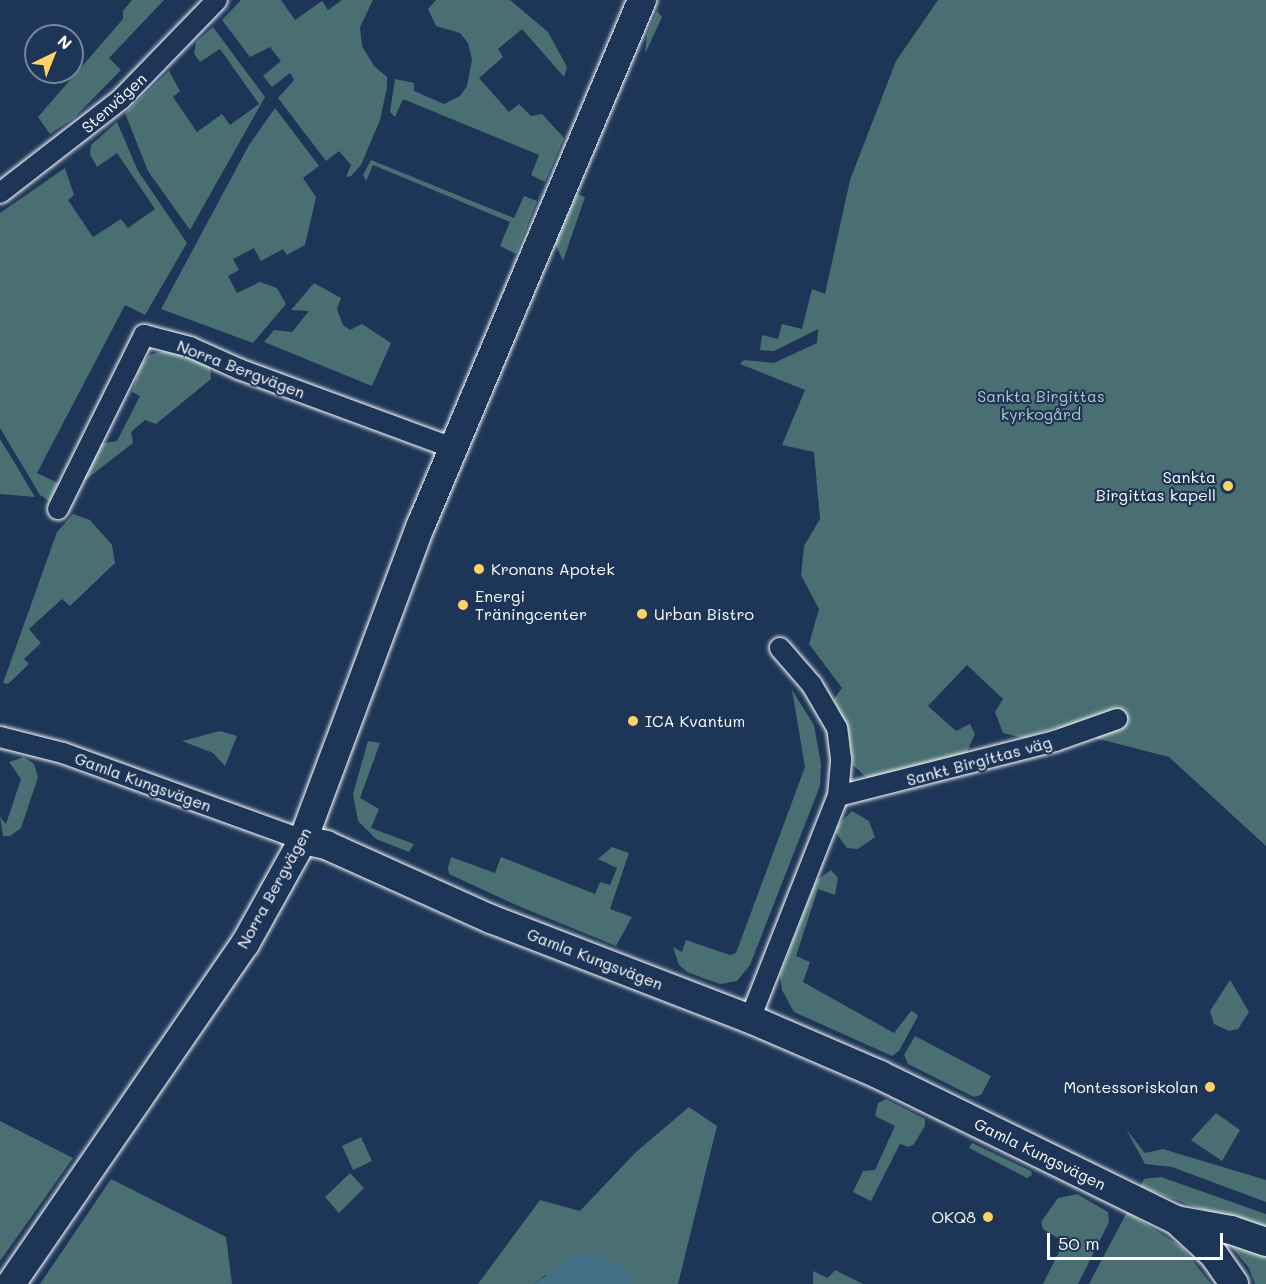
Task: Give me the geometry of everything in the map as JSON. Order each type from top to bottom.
[{"type":"street","name":"Stenvägen","points":[[0,193],[121,99],[217,0]]},
{"type":"street","name":"Norra Bergvägen","points":[[11,1284],[245,944],[303,840],[375,643],[452,448],[642,0]]},
{"type":"street","name":"Norra Bergvägen","points":[[58,509],[144,335],[190,347],[239,369],[452,448]]},
{"type":"street","points":[[750,1019],[838,796],[842,759],[837,728],[812,685],[780,648]]},
{"type":"street","name":"Sankt Birgittas väg","points":[[838,796],[1055,741],[1117,718]]},
{"type":"street","name":"Gamla Kungsvägen","points":[[0,737],[83,760],[303,840],[326,845],[491,919],[750,1019],[860,1065],[1176,1220],[1232,1230],[1266,1242]]},
{"type":"street","name":"Gamla Kungsvägen","points":[[1176,1220],[1214,1255],[1234,1284]]},
{"type":"green space","points":[[132,0],[164,0],[109,58],[121,70],[74,118],[50,134],[38,117],[67,84],[84,84],[84,64],[123,19],[123,11]]},
{"type":"green space","points":[[241,0],[281,0],[295,20],[322,1],[328,10],[342,0],[373,0],[360,27],[362,46],[374,66],[387,77],[387,87],[380,120],[361,165],[351,176],[346,177],[351,165],[339,151],[326,161],[278,98],[294,80],[290,73],[272,87],[263,76],[281,61],[270,47],[250,57],[222,20]]},
{"type":"green space","points":[[436,0],[510,0],[548,32],[567,67],[564,77],[522,29],[498,49],[503,57],[479,78],[509,112],[519,104],[531,116],[542,114],[564,138],[545,182],[531,175],[539,155],[403,99],[395,117],[390,112],[395,79],[414,83],[414,91],[444,104],[460,96],[467,86],[472,60],[468,43],[460,33],[436,26],[428,9]]},
{"type":"green space","name":"Sankta Birgittas kyrkogård","points":[[938,0],[1266,0],[1266,846],[1169,757],[1056,728],[1023,738],[1003,733],[995,712],[1003,699],[967,665],[928,706],[956,731],[970,724],[975,734],[966,754],[868,779],[853,765],[849,733],[834,699],[842,688],[809,644],[819,609],[801,575],[804,546],[820,519],[814,452],[782,445],[805,390],[740,364],[744,360],[774,363],[817,343],[818,329],[774,351],[760,350],[762,335],[778,339],[782,324],[802,329],[812,289],[825,294],[850,180],[896,61]]},
{"type":"green space","points":[[657,11],[662,17],[645,54],[647,34]]},
{"type":"green space","points":[[213,27],[265,97],[190,230],[148,171],[125,113],[169,71],[180,91],[173,97],[197,132],[222,114],[230,125],[259,104],[220,49],[200,62],[194,54],[196,42]]},
{"type":"green space","points":[[275,108],[319,166],[303,178],[316,197],[305,245],[287,255],[283,249],[261,261],[254,248],[233,259],[239,270],[228,276],[237,293],[260,282],[277,288],[286,304],[253,343],[161,309],[249,145]]},
{"type":"green space","points":[[117,122],[138,171],[187,243],[145,315],[125,305],[37,473],[58,483],[49,501],[40,495],[0,428],[0,213],[65,168],[74,195],[68,200],[93,237],[121,219],[128,228],[155,209],[117,153],[97,167],[90,154],[91,145]]},
{"type":"green space","points":[[371,160],[514,218],[524,196],[537,201],[516,254],[500,246],[510,222],[373,165],[366,181],[363,175]]},
{"type":"green space","points":[[577,194],[585,197],[563,261],[555,243]]},
{"type":"green space","points":[[314,283],[341,298],[337,309],[343,325],[350,330],[362,324],[391,343],[372,386],[264,342],[274,330],[292,332],[309,311],[291,310]]},
{"type":"green space","points":[[163,351],[179,351],[210,365],[211,379],[156,424],[145,420],[131,432],[133,443],[84,481],[84,473],[99,444],[117,441],[140,396],[132,392],[140,367],[149,355]]},
{"type":"green space","points":[[0,439],[8,452],[35,497],[0,494]]},
{"type":"green space","points":[[73,514],[90,520],[112,545],[115,563],[70,606],[62,599],[29,629],[41,643],[24,659],[29,664],[8,684],[3,683],[57,532]]},
{"type":"green space","points":[[792,690],[814,725],[821,764],[820,786],[750,965],[737,981],[720,984],[687,972],[679,965],[673,947],[682,952],[686,940],[730,955],[736,953],[805,767]]},
{"type":"green space","points":[[220,731],[237,736],[225,766],[213,753],[182,741]]},
{"type":"green space","points":[[368,741],[380,743],[360,798],[379,809],[371,828],[414,844],[409,852],[376,839],[358,821],[353,794]]},
{"type":"green space","points":[[24,757],[34,764],[38,777],[21,828],[10,836],[3,836],[0,817],[6,824],[21,779],[9,762]]},
{"type":"green space","points":[[852,811],[869,821],[875,837],[858,849],[847,848],[836,833],[837,826]]},
{"type":"green space","points":[[612,847],[629,853],[610,909],[632,917],[616,946],[516,905],[449,874],[448,868],[451,857],[495,873],[501,857],[595,894],[600,882],[610,885],[617,868],[598,859]]},
{"type":"green space","points":[[831,870],[838,878],[835,895],[818,889],[796,956],[810,962],[803,982],[894,1033],[911,1011],[914,1012],[918,1016],[899,1051],[892,1056],[794,1012],[782,990],[780,975],[816,881]]},
{"type":"green space","points":[[1230,980],[1249,1012],[1238,1029],[1229,1031],[1214,1024],[1210,1011]]},
{"type":"green space","points":[[915,1036],[991,1076],[981,1095],[974,1097],[908,1064],[904,1055]]},
{"type":"green space","points":[[886,1099],[925,1119],[925,1126],[914,1144],[909,1147],[900,1144],[871,1201],[853,1192],[863,1171],[875,1170],[895,1126],[875,1116],[878,1103]]},
{"type":"green space","points":[[689,1107],[717,1126],[678,1284],[630,1284],[630,1276],[545,1275],[535,1284],[478,1284],[540,1200],[580,1211],[636,1152]]},
{"type":"green space","points":[[1216,1113],[1240,1130],[1222,1161],[1191,1140]]},
{"type":"green space","points":[[0,1121],[73,1158],[0,1261]]},
{"type":"green space","points":[[1126,1129],[1145,1153],[1163,1149],[1266,1180],[1266,1202],[1172,1167],[1145,1164]]},
{"type":"green space","points":[[361,1137],[372,1161],[353,1170],[342,1146]]},
{"type":"green space","points":[[972,1143],[1031,1171],[1032,1175],[1027,1178],[969,1148]]},
{"type":"green space","points":[[350,1173],[364,1188],[339,1213],[325,1197]]},
{"type":"green space","points":[[1161,1177],[1266,1214],[1266,1232],[1140,1187],[1144,1179]]},
{"type":"green space","points":[[111,1179],[226,1237],[232,1284],[40,1284]]},
{"type":"green space","points":[[1077,1194],[1108,1212],[1109,1222],[1078,1284],[1043,1284],[1064,1242],[1043,1229],[1041,1222],[1058,1198]]},
{"type":"green space","points":[[1127,1212],[1182,1247],[1211,1284],[1089,1284]]},
{"type":"green space","points":[[1229,1244],[1266,1253],[1266,1284],[1255,1284],[1249,1268]]},
{"type":"green space","points":[[835,1270],[863,1284],[813,1284],[813,1271],[828,1278]]},
{"type":"water","points":[[585,1253],[623,1266],[630,1276],[630,1284],[535,1284],[572,1255]]},
{"type":"place","name":"Sankta Birgittas kapell","points":[[1228,486]]},
{"type":"place","name":"Kronans Apotek","points":[[479,569]]},
{"type":"place","name":"Energi Träningcenter","points":[[463,605]]},
{"type":"place","name":"Urban Bistro","points":[[642,614]]},
{"type":"place","name":"ICA Kvantum","points":[[633,721]]},
{"type":"place","name":"Montessoriskolan","points":[[1210,1087]]},
{"type":"place","name":"OKQ8","points":[[988,1217]]}]
